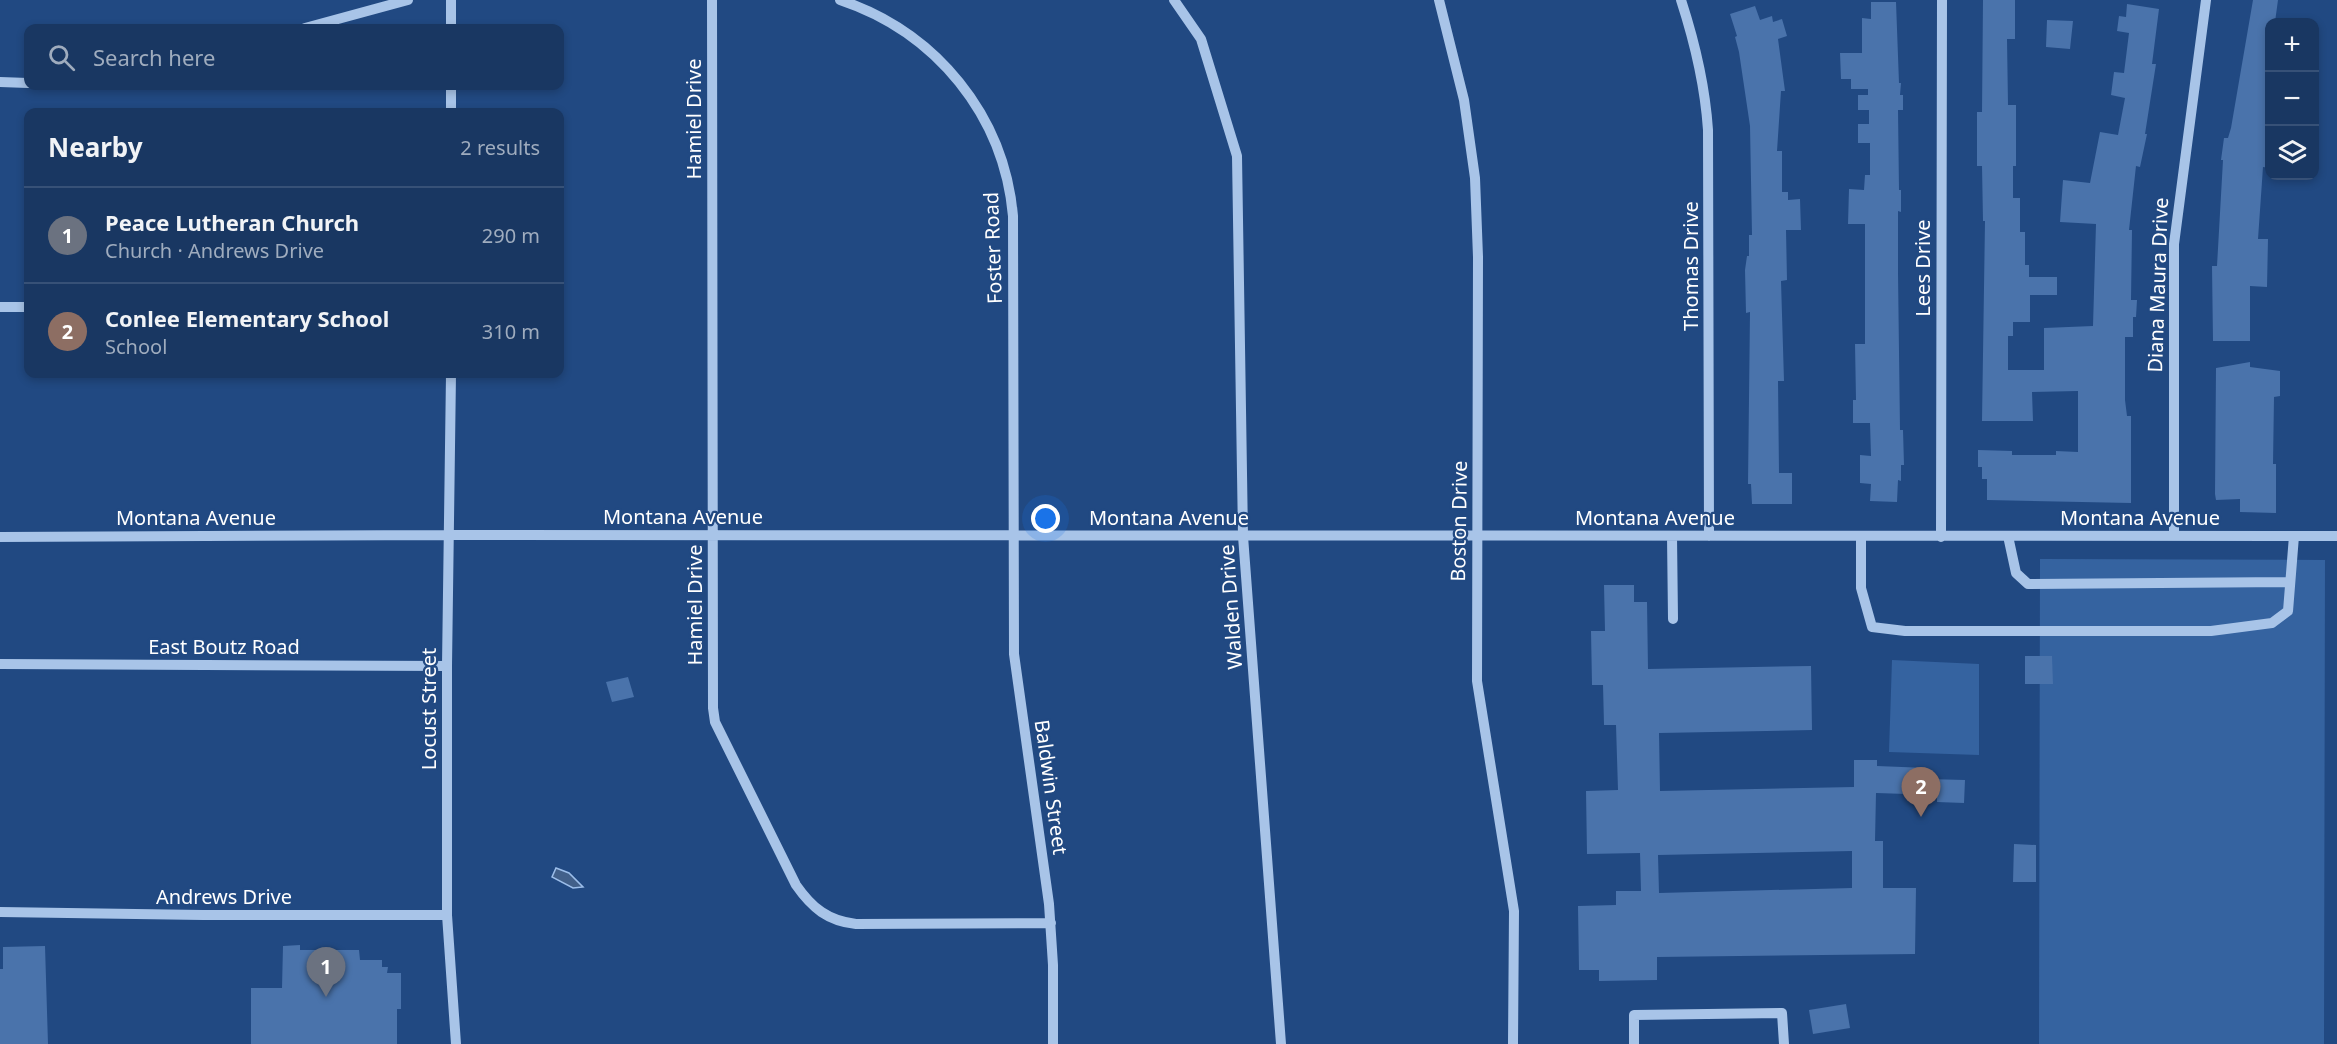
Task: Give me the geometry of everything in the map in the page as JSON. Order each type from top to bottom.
[{"type":"street","points":[[320,24],[408,0]]},
{"type":"street","points":[[451,0],[451,24]]},
{"type":"street","name":"Hamiel Drive","points":[[712,0],[713,708],[715,722],[796,885],[803,896],[821,913],[856,924],[1051,923]]},
{"type":"street","name":"Foster Road","points":[[840,0],[868,10],[903,30],[935,55],[960,82],[975,104],[995,141],[1003,164],[1010,187],[1013,216],[1014,535]]},
{"type":"street","name":"Walden Drive","points":[[1174,0],[1201,39],[1237,156],[1243,536],[1281,1044]]},
{"type":"street","name":"Boston Drive","points":[[1438,0],[1464,100],[1475,178],[1478,257],[1477,681],[1514,911],[1513,1044]]},
{"type":"street","name":"Thomas Drive","points":[[1681,0],[1699,59],[1706,99],[1708,130],[1709,536]]},
{"type":"street","name":"Lees Drive","points":[[1941,537],[1942,0]]},
{"type":"street","name":"Diana Maura Drive","points":[[2174,536],[2174,243],[2206,0]]},
{"type":"street","points":[[0,82],[24,82]]},
{"type":"street","points":[[451,90],[451,108]]},
{"type":"street","points":[[0,307],[24,307]]},
{"type":"street","name":"Locust Street","points":[[451,378],[447,666],[447,915],[456,1044]]},
{"type":"street","name":"Montana Avenue","points":[[0,537],[450,535],[2337,536]]},
{"type":"street","name":"Baldwin Street","points":[[1014,535],[1016,673],[1051,923],[1053,1044]]},
{"type":"street","points":[[1672,536],[1673,619]]},
{"type":"street","points":[[1861,536],[1861,588],[1872,627],[1905,631],[2211,631],[2272,623],[2288,611],[2294,536]]},
{"type":"street","points":[[2008,536],[2016,573],[2028,584],[2289,582]]},
{"type":"street","name":"East Boutz Road","points":[[0,664],[447,666]]},
{"type":"street","name":"Andrews Drive","points":[[0,912],[447,915]]},
{"type":"street","points":[[1634,1044],[1634,1015],[1782,1013],[1784,1044]]},
{"type":"shaded area","points":[[2040,559],[2325,560],[2324,1044],[2039,1044]]},
{"type":"shaded area","points":[[1892,660],[1979,664],[1979,755],[1889,752]]},
{"type":"shaded area","points":[[556,868],[569,873],[583,887],[573,888],[552,877]]},
{"type":"building","points":[[1983,0],[2015,0],[2015,39],[2007,39],[2008,105],[2016,105],[2016,166],[2013,166],[2013,198],[2020,198],[2020,232],[2025,232],[2025,265],[2029,265],[2029,277],[2057,277],[2057,295],[2030,295],[2030,322],[2013,322],[2013,336],[2008,336],[2008,370],[2044,370],[2044,328],[2093,326],[2096,224],[2060,222],[2063,180],[2090,183],[2100,132],[2118,135],[2125,98],[2111,95],[2114,72],[2124,73],[2129,33],[2117,31],[2119,16],[2126,17],[2127,4],[2159,9],[2152,64],[2156,64],[2145,134],[2147,134],[2140,167],[2136,166],[2129,230],[2132,230],[2131,300],[2137,300],[2136,317],[2133,317],[2133,337],[2125,337],[2125,400],[2127,416],[2131,416],[2131,503],[1987,500],[1987,479],[1982,479],[1982,467],[1978,467],[1978,450],[2012,451],[2012,455],[2056,455],[2056,451],[2078,452],[2078,391],[2032,392],[2033,421],[1982,421],[1985,221],[1983,221],[1982,166],[1977,166],[1977,112],[1982,112]]},
{"type":"building","points":[[2253,0],[2278,0],[2276,18],[2265,18],[2265,167],[2263,167],[2258,239],[2268,239],[2267,287],[2250,286],[2250,341],[2213,341],[2212,266],[2217,266],[2224,138],[2228,138]]},
{"type":"building","points":[[1871,2],[1896,2],[1899,83],[1901,83],[1900,95],[1903,95],[1903,110],[1898,110],[1901,212],[1898,211],[1898,273],[1900,430],[1903,430],[1904,465],[1901,465],[1901,481],[1898,480],[1897,502],[1870,501],[1871,484],[1860,483],[1860,455],[1871,456],[1870,423],[1853,423],[1853,400],[1856,400],[1855,344],[1865,344],[1865,224],[1848,224],[1849,189],[1864,190],[1865,175],[1870,175],[1870,143],[1858,143],[1858,124],[1869,124],[1869,110],[1858,110],[1858,95],[1868,95],[1868,89],[1851,89],[1851,79],[1841,79],[1840,53],[1862,53],[1862,18],[1871,19]]},
{"type":"building","points":[[1755,6],[1760,20],[1772,16],[1773,22],[1782,19],[1787,36],[1778,39],[1785,91],[1781,91],[1777,151],[1782,151],[1782,192],[1788,192],[1788,200],[1800,199],[1801,230],[1786,230],[1787,280],[1781,281],[1784,381],[1778,381],[1779,473],[1792,473],[1792,504],[1752,504],[1751,484],[1748,484],[1750,312],[1746,313],[1745,270],[1747,256],[1749,256],[1749,235],[1752,235],[1750,126],[1735,37],[1737,36],[1730,14]]},
{"type":"building","points":[[2047,20],[2073,21],[2070,49],[2046,47]]},
{"type":"building","points":[[2250,362],[2250,367],[2280,371],[2280,396],[2274,397],[2273,464],[2276,464],[2276,513],[2240,512],[2240,499],[2216,500],[2216,368]]},
{"type":"building","points":[[1604,585],[1634,585],[1634,602],[1647,602],[1648,669],[1811,666],[1812,730],[1659,733],[1660,791],[1854,787],[1854,760],[1877,760],[1877,766],[1927,768],[1927,779],[1965,780],[1964,803],[1937,802],[1937,795],[1876,793],[1875,841],[1883,841],[1883,888],[1916,888],[1915,954],[1657,957],[1657,980],[1599,981],[1599,970],[1579,970],[1578,906],[1616,905],[1616,891],[1641,891],[1640,853],[1587,854],[1586,791],[1618,790],[1616,725],[1604,725],[1603,685],[1592,685],[1591,631],[1605,631]],"holes":[[[1852,851],[1852,888],[1659,893],[1658,855]]]},
{"type":"building","points":[[2025,656],[2052,656],[2053,684],[2025,684]]},
{"type":"building","points":[[628,677],[634,697],[612,702],[606,682]]},
{"type":"building","points":[[2014,844],[2036,845],[2036,882],[2013,882]]},
{"type":"building","points":[[300,945],[300,950],[359,950],[360,960],[382,960],[382,967],[388,967],[387,973],[401,973],[401,1009],[397,1009],[397,1044],[251,1044],[251,988],[282,988],[283,946]]},
{"type":"building","points":[[45,946],[48,1044],[0,1044],[0,969],[3,969],[3,947]]},
{"type":"building","points":[[1846,1004],[1850,1028],[1813,1034],[1809,1010]]},
{"type":"place","name":"Conlee Elementary School","points":[[1921,817]]},
{"type":"place","name":"Peace Lutheran Church","points":[[326,997]]}]
